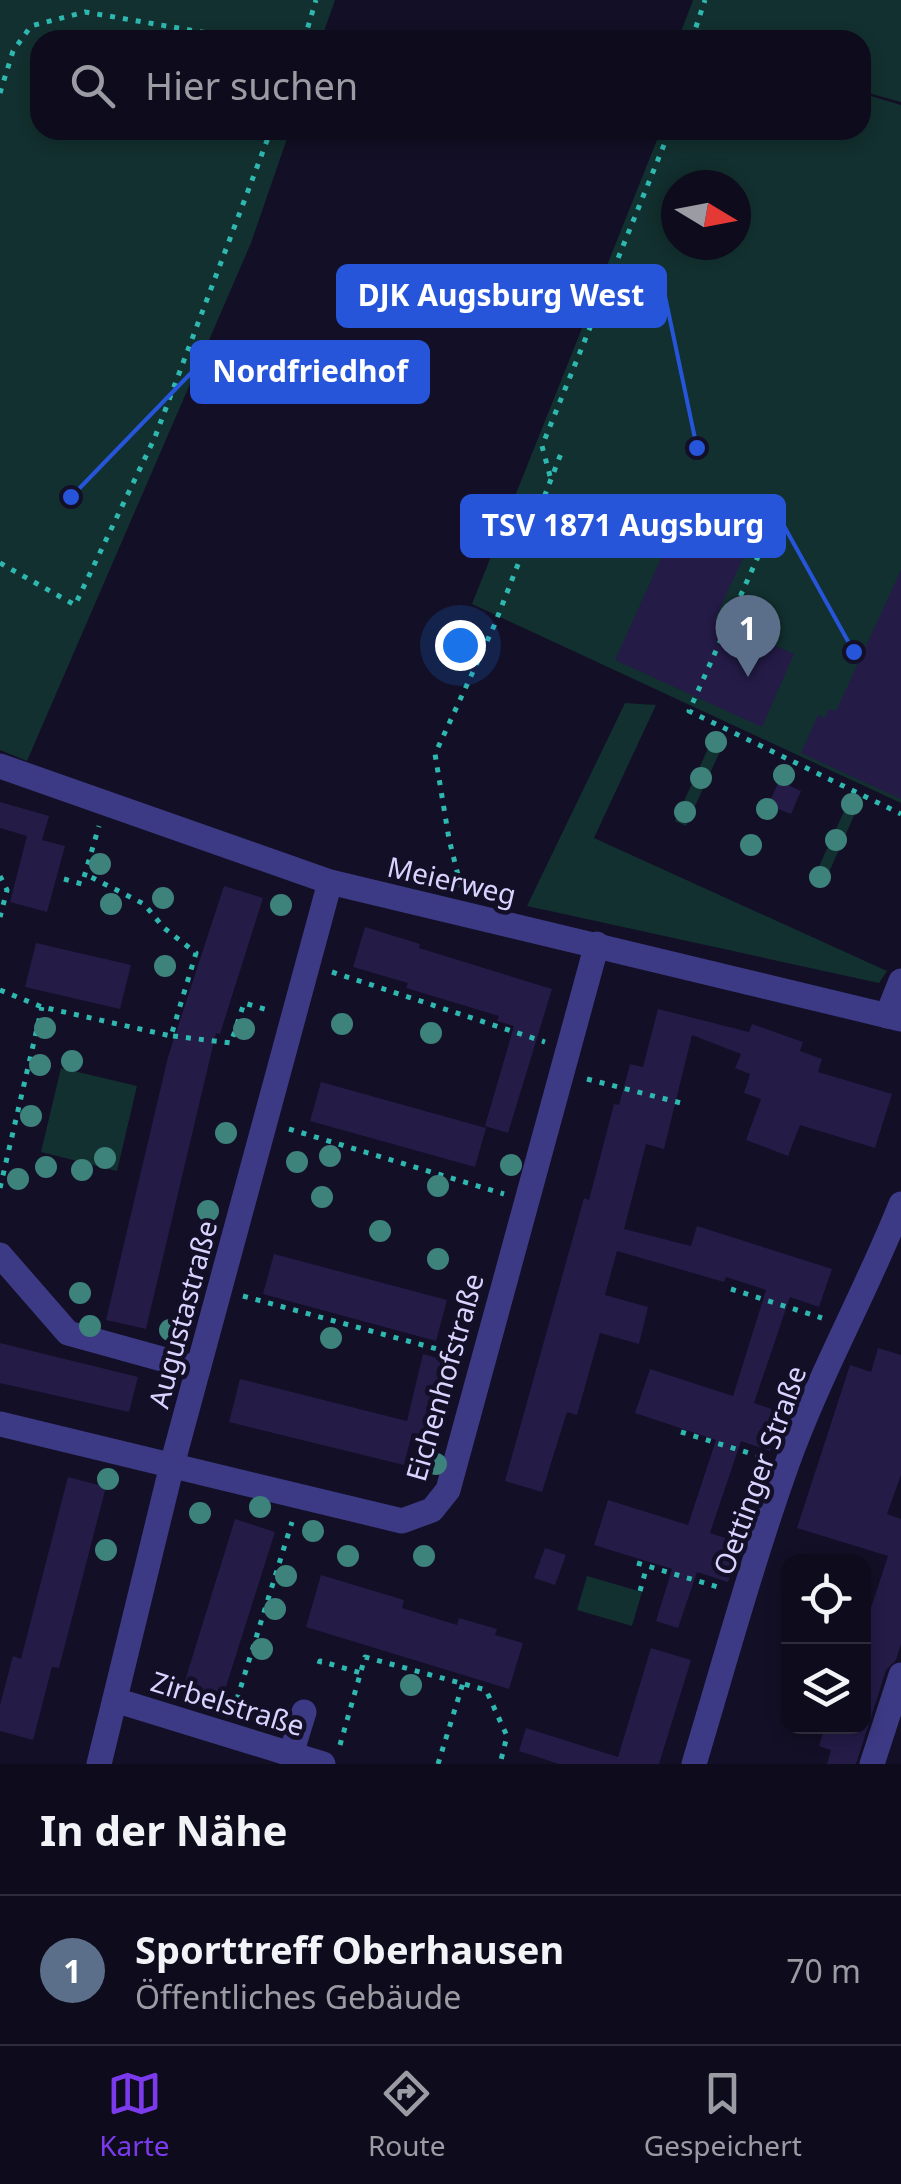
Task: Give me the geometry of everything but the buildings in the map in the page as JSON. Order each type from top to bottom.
[{"type":"street","name":"Meierweg","points":[[0,766],[330,882],[894,1018]]},
{"type":"street","name":"Augustastraße","points":[[99,1764],[172,1465],[330,882]]},
{"type":"street","name":"Eichenhofstraße","points":[[0,1424],[402,1522],[432,1510],[448,1490],[597,944]]},
{"type":"street","points":[[894,1018],[901,980]]},
{"type":"street","name":"Oettinger Straße","points":[[694,1764],[786,1466],[901,1204]]},
{"type":"street","points":[[0,1255],[68,1333],[198,1369]]},
{"type":"street","points":[[872,1764],[901,1674]]},
{"type":"street","name":"Zirbelstraße","points":[[115,1700],[291,1754],[332,1755]]},
{"type":"street","points":[[291,1754],[304,1712]]},
{"type":"path","points":[[307,30],[316,0]]},
{"type":"path","points":[[695,30],[705,0]]},
{"type":"path","points":[[0,94],[13,51],[31,26],[85,12],[190,30]]},
{"type":"path","points":[[0,563],[75,605],[155,437],[267,140]]},
{"type":"path","points":[[551,479],[542,446],[666,140]]},
{"type":"path","points":[[468,914],[448,839],[435,754],[494,626],[562,451]]},
{"type":"path","points":[[769,532],[690,710],[758,743],[822,781],[901,814]]},
{"type":"path","points":[[753,754],[758,743]]},
{"type":"path","points":[[839,785],[844,773]]},
{"type":"path","points":[[64,879],[82,884],[106,804]]},
{"type":"path","points":[[887,818],[891,810]]},
{"type":"path","points":[[85,874],[144,904],[164,928],[196,952],[172,1036]]},
{"type":"path","points":[[0,876],[6,890],[0,917]]},
{"type":"path","points":[[308,964],[681,1103]]},
{"type":"path","points":[[0,990],[42,1007],[172,1036],[231,1043],[244,1003],[293,1018]]},
{"type":"path","points":[[0,1188],[42,1007]]},
{"type":"path","points":[[265,1122],[526,1201]]},
{"type":"path","points":[[730,1289],[849,1326]]},
{"type":"path","points":[[220,1290],[481,1361]]},
{"type":"path","points":[[681,1432],[786,1466]]},
{"type":"path","points":[[228,1734],[236,1693],[302,1498]]},
{"type":"path","points":[[637,1563],[745,1596]]},
{"type":"path","points":[[640,1591],[647,1566]]},
{"type":"path","points":[[332,1755],[365,1657],[486,1690],[507,1736],[500,1764]]},
{"type":"path","points":[[318,1664],[320,1661],[361,1673]]},
{"type":"path","points":[[438,1764],[463,1683]]},
{"type":"green space","points":[[0,0],[335,0],[324,30],[30,30],[30,140],[287,140],[251,243],[27,761],[0,750]]},
{"type":"green space","points":[[693,0],[901,0],[901,102],[871,94],[871,30],[682,30]]},
{"type":"green space","points":[[871,96],[901,105],[901,803],[472,604],[657,140],[871,140]]},
{"type":"green space","points":[[625,703],[656,705],[594,838],[887,971],[879,983],[527,906]]},
{"type":"green space","points":[[715,733],[726,738],[686,826],[675,821]]},
{"type":"green space","points":[[851,796],[861,800],[822,888],[811,884]]},
{"type":"green space","points":[[61,1068],[137,1086],[117,1171],[41,1152]]},
{"type":"green space","points":[[587,1576],[642,1592],[632,1626],[577,1610]]},
{"type":"place","name":"DJK Augsburg West","points":[[697,448]]},
{"type":"place","name":"Nordfriedhof","points":[[71,497]]},
{"type":"place","name":"TSV 1871 Augsburg","points":[[854,652]]},
{"type":"place","name":"Sporttreff Oberhausen","points":[[748,677]]}]
